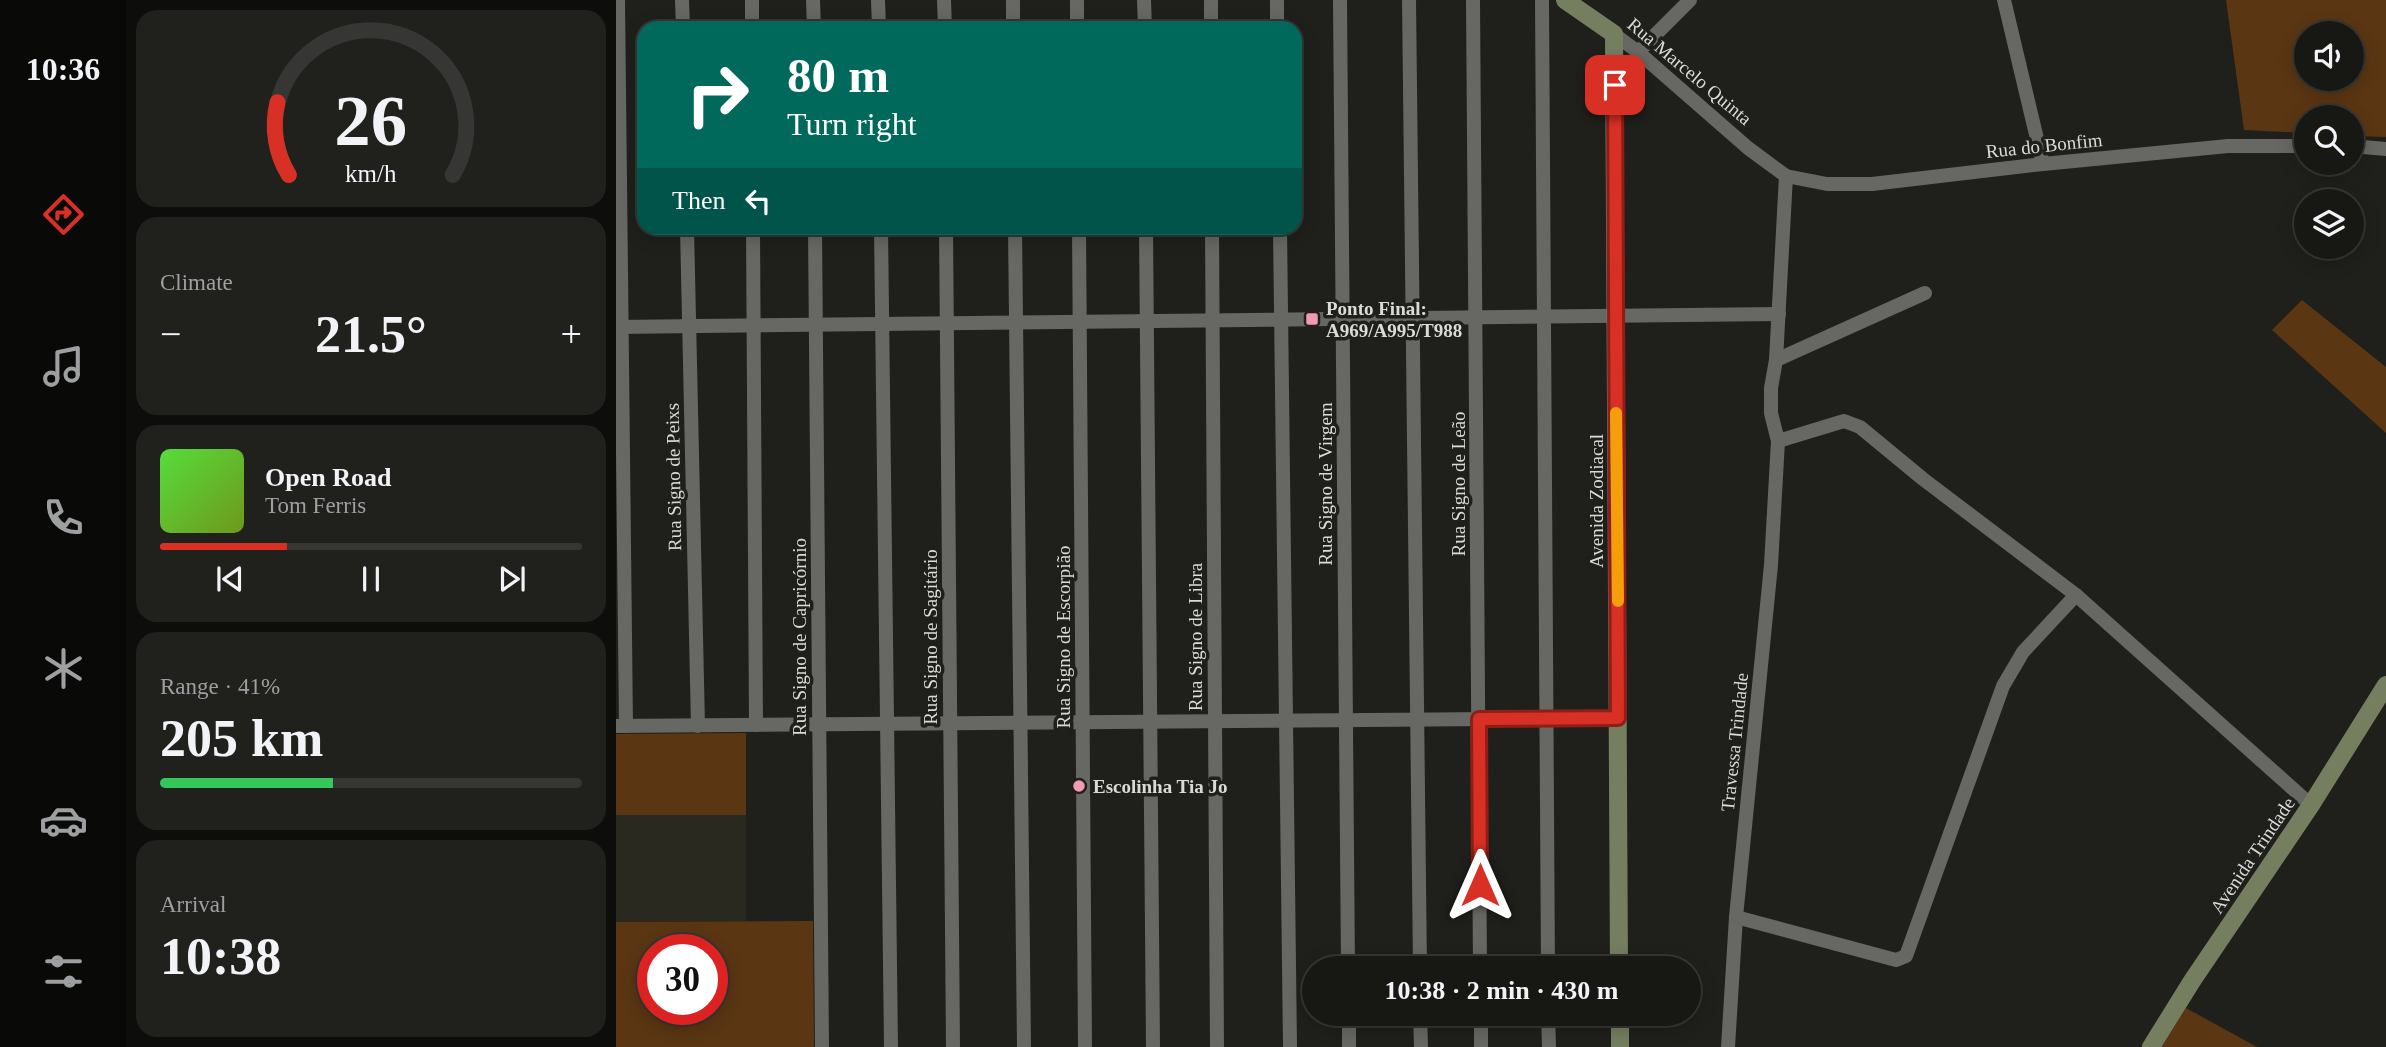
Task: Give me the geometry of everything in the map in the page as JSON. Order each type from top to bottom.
[{"type":"street","points":[[618,0],[621,726],[1618,718]]},
{"type":"street","points":[[682,0],[683,21]]},
{"type":"street","points":[[752,0],[752,21]]},
{"type":"street","points":[[813,0],[814,21]]},
{"type":"street","points":[[878,0],[878,21]]},
{"type":"street","points":[[944,0],[945,21]]},
{"type":"street","points":[[1013,0],[1013,21]]},
{"type":"street","points":[[1077,0],[1077,21]]},
{"type":"street","points":[[1144,0],[1144,21]]},
{"type":"street","points":[[1211,0],[1211,21]]},
{"type":"street","points":[[1277,0],[1277,21]]},
{"type":"street","name":"Rua Signo de Virgem","points":[[1340,0],[1348,956]]},
{"type":"street","points":[[1409,0],[1420,956]]},
{"type":"street","name":"Rua Signo de Leão","points":[[1473,0],[1480,956]]},
{"type":"street","points":[[1542,0],[1548,956]]},
{"type":"street","name":"Rua Marcelo Quinta","points":[[1565,0],[1638,52],[1748,148],[1786,176]]},
{"type":"street","points":[[1638,52],[1690,0]]},
{"type":"street","points":[[2004,0],[2043,164]]},
{"type":"street","name":"Avenida Zodiacal","points":[[1614,34],[1619,956]]},
{"type":"street","name":"Rua do Bonfim","points":[[1786,176],[1827,184],[1872,184],[2228,146],[2294,146]]},
{"type":"street","points":[[2364,147],[2386,149]]},
{"type":"street","name":"Travessa Trindade","points":[[1728,1047],[1736,918],[1771,565],[1778,441],[1771,413],[1771,388],[1776,360],[1786,176]]},
{"type":"street","name":"Rua Signo de Peixs","points":[[687,235],[698,726]]},
{"type":"street","points":[[753,235],[756,725]]},
{"type":"street","name":"Rua Signo de Capricórnio","points":[[815,235],[822,1047]]},
{"type":"street","points":[[881,235],[891,1047]]},
{"type":"street","name":"Rua Signo de Sagitário","points":[[946,235],[953,1047]]},
{"type":"street","points":[[1015,235],[1024,1047]]},
{"type":"street","name":"Rua Signo de Escorpião","points":[[1079,235],[1086,1047]]},
{"type":"street","points":[[1146,235],[1153,1047]]},
{"type":"street","name":"Rua Signo de Libra","points":[[1212,235],[1217,1047]]},
{"type":"street","points":[[1280,235],[1290,1047]]},
{"type":"street","points":[[1776,360],[1925,293]]},
{"type":"street","points":[[619,327],[1779,314]]},
{"type":"street","points":[[1778,441],[1844,421],[1860,427],[1923,479],[2076,594],[2311,805]]},
{"type":"street","points":[[1736,918],[1896,960],[1906,956],[2003,686],[2023,652],[2076,594]]},
{"type":"street","name":"Avenida Trindade","points":[[2151,1047],[2192,981],[2311,805],[2386,685]]},
{"type":"street","points":[[1349,1026],[1349,1047]]},
{"type":"street","points":[[1420,1026],[1421,1047]]},
{"type":"street","points":[[1481,1026],[1481,1047]]},
{"type":"street","points":[[1548,1026],[1549,1047]]},
{"type":"street","points":[[1619,1026],[1620,1047]]},
{"type":"shaded area","points":[[2226,0],[2386,0],[2386,137],[2364,136],[2364,105],[2294,105],[2294,132],[2244,130]]},
{"type":"shaded area","points":[[2302,300],[2386,367],[2386,433],[2272,330]]},
{"type":"shaded area","points":[[746,733],[746,815],[616,815],[616,734]]},
{"type":"shaded area","points":[[616,815],[746,815],[746,921],[616,922]]},
{"type":"shaded area","points":[[813,921],[814,1047],[616,1047],[616,922]]},
{"type":"shaded area","points":[[2186,1008],[2257,1047],[2162,1047]]},
{"type":"slow traffic","points":[[1616,413],[1618,601]]},
{"type":"place","name":"Ponto Final: A969/A995/T988","points":[[1312,319]]},
{"type":"place","name":"Escolinha Tia Jo","points":[[1079,786]]},
{"type":"route","points":[[1480,885],[1479,719],[1618,718],[1615,85]]}]
